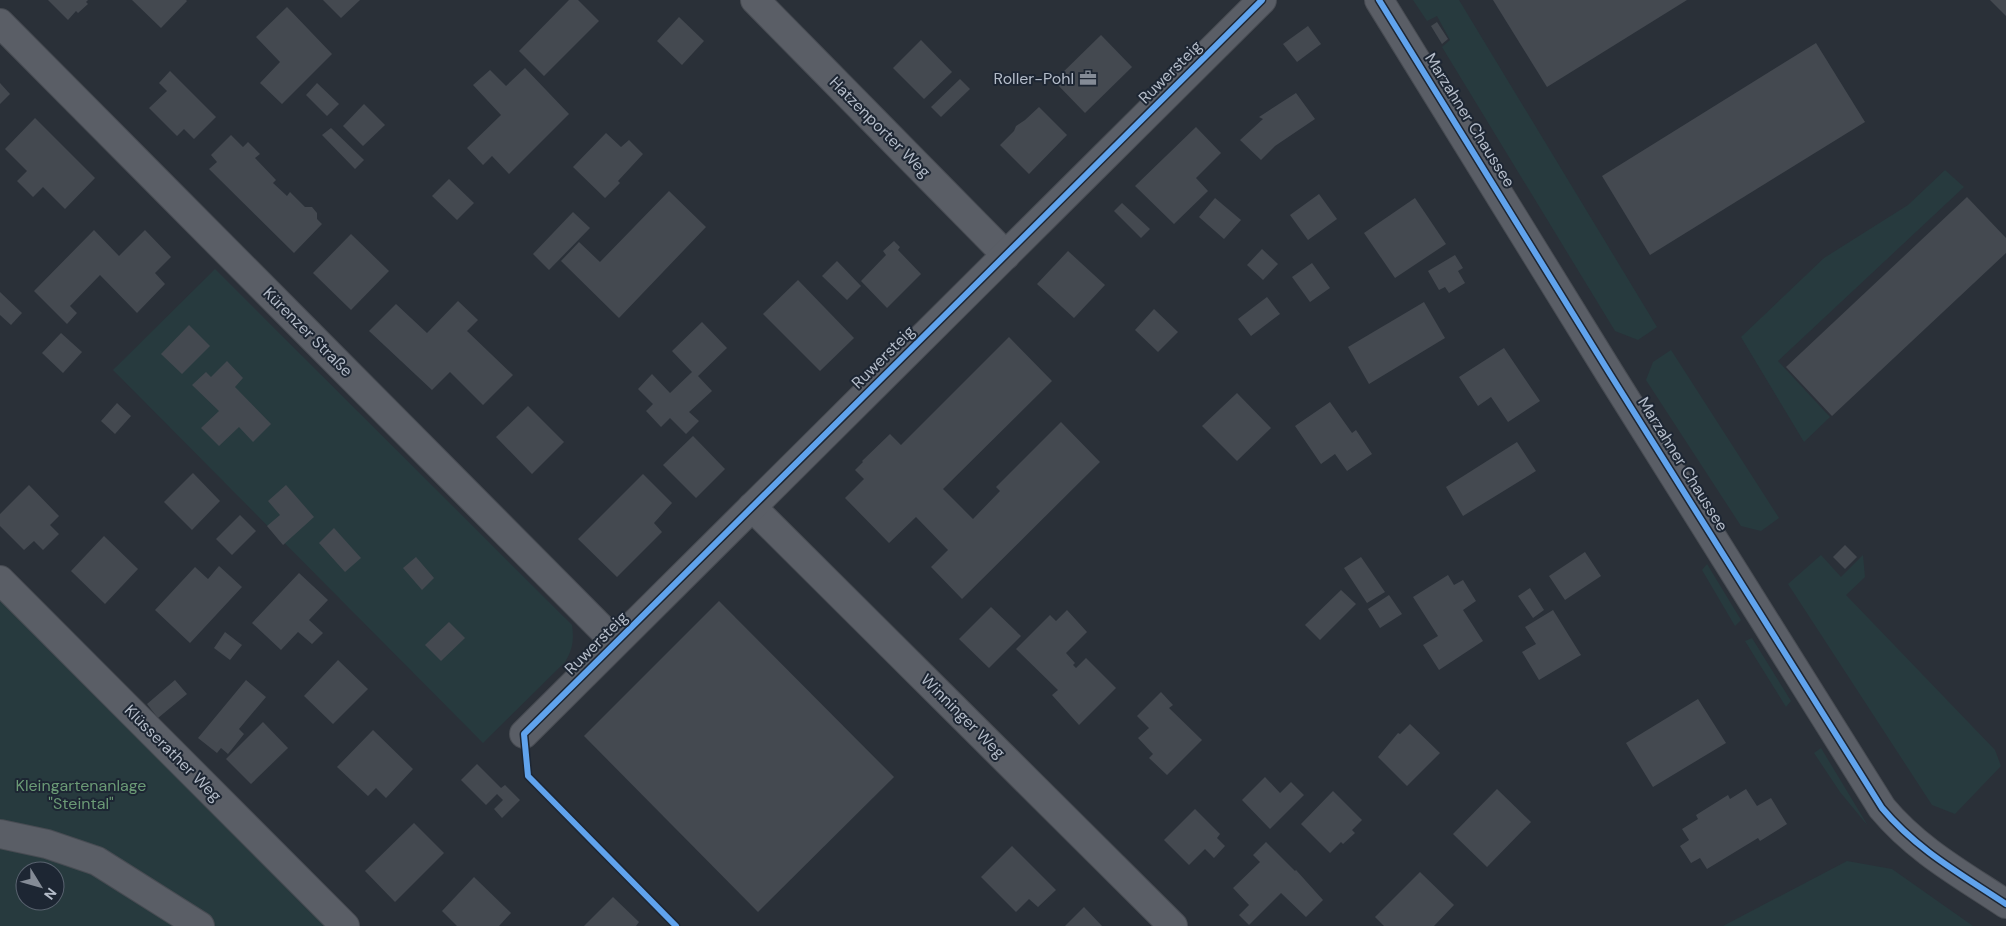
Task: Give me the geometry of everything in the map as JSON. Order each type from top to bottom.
[{"type":"street","name":"Hatzenporter Weg","points":[[755,0],[1006,255]]},
{"type":"street","name":"Ruwersteig","points":[[524,734],[1262,0]]},
{"type":"street","name":"Marzahner Chaussee","points":[[1380,0],[1610,374],[1882,808],[1899,828],[1916,843],[2006,904]]},
{"type":"street","name":"Kürenzer Straße","points":[[0,23],[615,642]]},
{"type":"street","name":"Winninger Weg","points":[[752,507],[1173,926]]},
{"type":"street","name":"Klüsserather Weg","points":[[0,580],[345,926]]},
{"type":"street","points":[[0,834],[47,844],[98,861],[200,926]]},
{"type":"green space","points":[[1413,0],[1459,0],[1657,327],[1638,340],[1615,331],[1442,47],[1450,40],[1437,16],[1427,21]]},
{"type":"green space","points":[[1945,170],[1964,187],[1778,361],[1830,417],[1804,442],[1741,337],[1824,258],[1908,205]]},
{"type":"green space","points":[[215,269],[572,625],[572,644],[565,662],[483,743],[113,370]]},
{"type":"green space","points":[[1671,350],[1779,518],[1761,531],[1741,526],[1646,380],[1653,362]]},
{"type":"green space","points":[[1821,555],[1841,577],[1863,555],[1865,577],[1846,595],[1995,750],[2001,766],[1955,814],[1932,805],[1788,584]]},
{"type":"green space","points":[[1707,564],[1741,620],[1735,626],[1702,570]]},
{"type":"green space","name":"Kleingartenanlage \"Steintal\"","points":[[0,597],[328,926],[0,926]]},
{"type":"green space","points":[[1752,638],[1791,701],[1786,707],[1745,641]]},
{"type":"green space","points":[[1821,748],[1868,826],[1840,792],[1814,753]]},
{"type":"green space","points":[[1847,861],[1892,869],[1973,926],[1723,926]]},
{"type":"building","points":[[48,0],[88,0],[86,2],[88,4],[78,13],[76,11],[68,20]]},
{"type":"building","points":[[132,0],[186,0],[187,1],[161,28]]},
{"type":"building","points":[[323,0],[360,0],[341,18]]},
{"type":"building","points":[[569,0],[578,0],[599,21],[544,76],[519,51]]},
{"type":"building","points":[[1493,0],[1687,0],[1547,87]]},
{"type":"building","points":[[1990,0],[2006,0],[2006,16]]},
{"type":"building","points":[[287,7],[332,54],[282,104],[260,83],[280,62],[256,37]]},
{"type":"building","points":[[679,17],[704,41],[682,65],[657,41]]},
{"type":"building","points":[[1437,22],[1448,39],[1442,44],[1431,26]]},
{"type":"building","points":[[1308,26],[1321,44],[1297,62],[1283,44]]},
{"type":"building","points":[[1101,35],[1132,67],[1085,113],[1054,81]]},
{"type":"building","points":[[921,40],[952,72],[924,99],[893,68]]},
{"type":"building","points":[[1816,43],[1865,122],[1650,255],[1602,176]]},
{"type":"building","points":[[525,68],[569,114],[509,174],[492,156],[483,165],[467,148],[501,115],[473,85],[490,70],[506,86]]},
{"type":"building","points":[[170,71],[216,117],[194,139],[184,129],[177,136],[149,108],[167,91],[159,83]]},
{"type":"building","points":[[960,79],[970,89],[941,117],[931,107]]},
{"type":"building","points":[[0,83],[10,94],[0,104]]},
{"type":"building","points":[[317,83],[339,104],[327,116],[306,95]]},
{"type":"building","points":[[1296,93],[1315,119],[1275,146],[1261,160],[1240,140],[1263,119],[1259,117]]},
{"type":"building","points":[[364,104],[385,125],[363,146],[343,126]]},
{"type":"building","points":[[1039,107],[1067,135],[1029,174],[1000,145],[1014,131],[1016,126]]},
{"type":"building","points":[[35,118],[95,178],[65,209],[43,187],[33,197],[17,181],[27,171],[5,149]]},
{"type":"building","points":[[1196,127],[1221,153],[1196,178],[1208,191],[1174,224],[1135,186]]},
{"type":"building","points":[[331,128],[364,160],[355,169],[322,135]]},
{"type":"building","points":[[606,133],[621,147],[629,140],[643,154],[618,181],[620,183],[605,198],[573,167]]},
{"type":"building","points":[[231,135],[243,147],[248,142],[260,154],[255,158],[276,180],[273,183],[287,196],[290,192],[305,207],[312,207],[317,213],[317,219],[322,224],[294,253],[209,169],[217,162],[211,155]]},
{"type":"building","points":[[449,179],[474,203],[457,220],[432,196]]},
{"type":"building","points":[[669,191],[706,227],[619,318],[561,261],[579,242],[600,262]]},
{"type":"building","points":[[1319,194],[1337,219],[1308,240],[1290,215]]},
{"type":"building","points":[[1967,197],[2006,238],[2006,253],[1832,416],[1786,367]]},
{"type":"building","points":[[1215,198],[1241,220],[1224,239],[1199,217]]},
{"type":"building","points":[[1415,198],[1446,244],[1395,278],[1364,233]]},
{"type":"building","points":[[1122,203],[1150,229],[1141,238],[1114,211]]},
{"type":"building","points":[[573,212],[590,228],[549,270],[533,254]]},
{"type":"building","points":[[94,230],[119,256],[145,230],[171,257],[155,273],[165,284],[137,313],[100,275],[70,306],[77,313],[67,324],[34,291]]},
{"type":"building","points":[[351,234],[389,271],[351,310],[313,273]]},
{"type":"building","points":[[894,241],[900,247],[898,250],[921,274],[887,308],[861,281],[886,255],[883,251]]},
{"type":"building","points":[[1262,249],[1278,264],[1263,280],[1247,265]]},
{"type":"building","points":[[1068,251],[1105,285],[1074,318],[1037,284]]},
{"type":"building","points":[[1455,255],[1463,268],[1458,271],[1465,283],[1449,293],[1445,287],[1439,290],[1428,271]]},
{"type":"building","points":[[837,261],[861,286],[847,300],[822,276]]},
{"type":"building","points":[[1312,263],[1330,288],[1310,302],[1292,277]]},
{"type":"building","points":[[798,280],[854,338],[820,371],[763,314]]},
{"type":"building","points":[[0,292],[22,313],[11,325],[0,315]]},
{"type":"building","points":[[1267,297],[1280,314],[1251,336],[1238,319]]},
{"type":"building","points":[[458,301],[478,320],[467,331],[513,375],[483,405],[450,372],[432,390],[369,331],[396,304],[427,333]]},
{"type":"building","points":[[1424,302],[1445,338],[1369,384],[1348,347]]},
{"type":"building","points":[[1154,309],[1178,332],[1158,352],[1135,330]]},
{"type":"building","points":[[702,322],[727,348],[698,376],[712,391],[689,412],[699,421],[686,434],[670,418],[661,427],[646,411],[653,404],[638,389],[652,374],[670,393],[692,372],[672,351]]},
{"type":"building","points":[[189,325],[210,346],[182,374],[161,354]]},
{"type":"building","points":[[61,333],[82,352],[63,373],[42,353]]},
{"type":"building","points":[[1009,337],[1052,381],[943,489],[973,519],[1000,491],[996,487],[1061,422],[1100,462],[962,599],[931,567],[948,550],[916,517],[889,543],[845,498],[864,479],[855,470],[862,461],[890,434],[901,445]]},
{"type":"building","points":[[1504,348],[1540,401],[1508,422],[1491,397],[1478,406],[1459,377]]},
{"type":"building","points":[[227,361],[243,378],[235,387],[271,424],[253,442],[239,427],[219,446],[201,428],[219,411],[192,385],[206,372],[211,377]]},
{"type":"building","points":[[1237,393],[1271,428],[1237,461],[1202,426]]},
{"type":"building","points":[[1330,402],[1352,433],[1356,430],[1372,454],[1347,471],[1335,454],[1321,464],[1295,426]]},
{"type":"building","points":[[117,403],[131,416],[115,434],[101,421]]},
{"type":"building","points":[[528,406],[564,442],[532,474],[496,437]]},
{"type":"building","points":[[693,436],[725,469],[696,498],[663,465]]},
{"type":"building","points":[[1517,442],[1536,471],[1463,516],[1446,487]]},
{"type":"building","points":[[193,473],[220,501],[192,530],[164,502]]},
{"type":"building","points":[[643,474],[672,503],[654,523],[662,532],[617,577],[578,539]]},
{"type":"building","points":[[29,485],[59,516],[50,525],[59,534],[43,550],[34,541],[24,550],[0,526],[0,514]]},
{"type":"building","points":[[286,485],[314,517],[283,545],[267,526],[280,515],[268,501]]},
{"type":"building","points":[[240,515],[256,531],[232,555],[216,539]]},
{"type":"building","points":[[334,528],[361,558],[345,572],[319,543]]},
{"type":"building","points":[[104,536],[138,569],[105,604],[71,571]]},
{"type":"building","points":[[1845,545],[1857,557],[1845,569],[1833,557]]},
{"type":"building","points":[[1585,552],[1601,576],[1565,600],[1549,576]]},
{"type":"building","points":[[416,557],[434,578],[422,590],[403,568]]},
{"type":"building","points":[[1361,557],[1385,592],[1367,603],[1344,568]]},
{"type":"building","points":[[219,566],[242,587],[190,643],[155,610],[195,567],[208,579]]},
{"type":"building","points":[[299,573],[328,600],[309,620],[323,633],[312,644],[298,632],[281,650],[252,623]]},
{"type":"building","points":[[1448,575],[1454,585],[1463,580],[1476,601],[1463,610],[1483,641],[1439,670],[1423,645],[1438,636],[1413,597]]},
{"type":"building","points":[[1530,588],[1544,610],[1533,618],[1518,596]]},
{"type":"building","points":[[1341,590],[1356,604],[1320,640],[1305,625]]},
{"type":"building","points":[[1389,595],[1402,614],[1380,628],[1368,609]]},
{"type":"building","points":[[719,601],[894,777],[758,912],[584,736]]},
{"type":"building","points":[[991,607],[1021,636],[989,668],[959,639]]},
{"type":"building","points":[[1067,610],[1087,632],[1066,653],[1075,663],[1073,665],[1076,668],[1086,658],[1116,688],[1079,725],[1052,695],[1058,690],[1016,649],[1050,615],[1056,621]]},
{"type":"building","points":[[1553,610],[1581,655],[1539,680],[1522,652],[1536,644],[1525,627]]},
{"type":"building","points":[[449,622],[465,638],[441,661],[425,645]]},
{"type":"building","points":[[225,632],[242,645],[230,660],[214,648]]},
{"type":"building","points":[[338,660],[368,689],[333,724],[304,696]]},
{"type":"building","points":[[175,680],[187,694],[158,718],[147,704]]},
{"type":"building","points":[[246,680],[266,697],[239,729],[244,734],[228,754],[221,748],[217,753],[198,738]]},
{"type":"building","points":[[1161,692],[1173,705],[1169,708],[1202,740],[1167,775],[1149,758],[1153,754],[1138,738],[1149,728],[1137,716]]},
{"type":"building","points":[[1698,699],[1726,743],[1653,787],[1626,743]]},
{"type":"building","points":[[263,722],[288,748],[251,784],[226,759]]},
{"type":"building","points":[[1410,724],[1440,753],[1407,786],[1378,757],[1398,733],[1400,734]]},
{"type":"building","points":[[373,730],[413,769],[386,798],[376,788],[368,796],[337,767]]},
{"type":"building","points":[[477,764],[501,788],[505,785],[520,800],[502,818],[494,809],[503,800],[497,794],[486,805],[461,780]]},
{"type":"building","points":[[1265,777],[1280,793],[1291,782],[1304,795],[1270,829],[1242,800]]},
{"type":"building","points":[[1497,789],[1531,822],[1487,867],[1453,834]]},
{"type":"building","points":[[1746,789],[1757,806],[1771,798],[1787,824],[1760,841],[1758,838],[1707,869],[1700,858],[1691,863],[1680,846],[1689,840],[1682,829],[1698,819],[1696,815],[1728,795],[1730,799]]},
{"type":"building","points":[[1333,791],[1362,820],[1352,830],[1355,833],[1343,844],[1341,842],[1330,853],[1301,824]]},
{"type":"building","points":[[1195,809],[1220,834],[1217,838],[1225,846],[1214,858],[1205,849],[1189,865],[1164,840]]},
{"type":"building","points":[[414,823],[444,853],[395,902],[365,871]]},
{"type":"building","points":[[1266,842],[1296,870],[1323,900],[1306,917],[1281,893],[1249,925],[1239,915],[1249,905],[1233,888],[1260,862],[1253,855]]},
{"type":"building","points":[[1012,846],[1056,890],[1038,907],[1029,899],[1016,912],[981,877]]},
{"type":"building","points":[[1420,872],[1454,905],[1434,926],[1384,926],[1375,917]]},
{"type":"building","points":[[474,877],[511,913],[499,926],[457,926],[442,911]]},
{"type":"building","points":[[613,897],[639,922],[636,926],[584,926]]},
{"type":"building","points":[[1084,907],[1102,926],[1065,926]]},
{"type":"cycle path","points":[[676,926],[528,776],[524,734],[1262,0]]},
{"type":"cycle path","points":[[1379,0],[1610,374],[1882,808],[1925,849],[1956,872],[2006,904]]},
{"type":"place","name":"Roller-Pohl","points":[[1088,78]]}]
